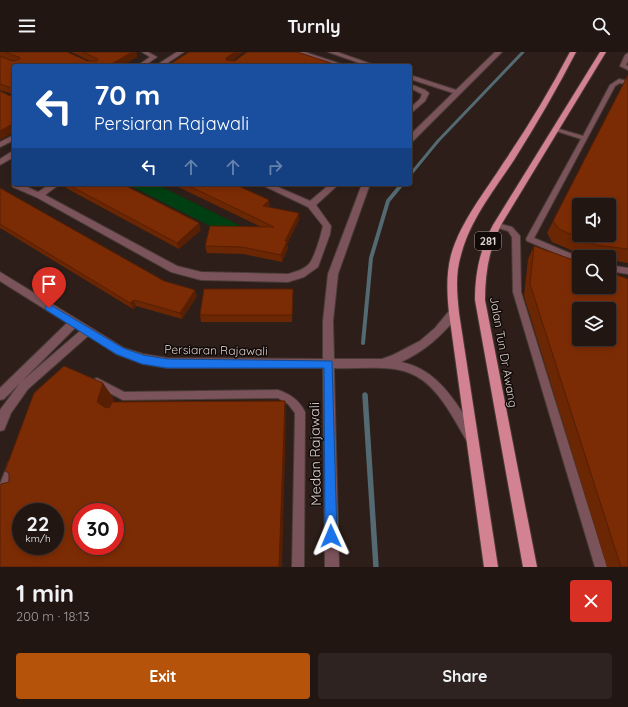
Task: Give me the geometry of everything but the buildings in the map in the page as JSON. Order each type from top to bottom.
[{"type":"main road","name":"281","points":[[491,567],[454,313],[452,294],[454,266],[456,254],[470,222],[524,138],[573,52]]},
{"type":"main road","name":"Jalan Tun Dr Awang","points":[[530,567],[480,300],[479,283],[483,258],[488,242],[497,225],[603,52]]},
{"type":"street","points":[[161,64],[181,52]]},
{"type":"street","points":[[298,52],[337,64]]},
{"type":"street","points":[[331,52],[368,64]]},
{"type":"street","points":[[412,137],[456,92],[499,52]]},
{"type":"street","points":[[412,79],[456,92]]},
{"type":"street","points":[[412,87],[423,91],[426,94],[423,100],[412,110]]},
{"type":"street","points":[[2,143],[12,138]]},
{"type":"street","points":[[0,163],[12,155]]},
{"type":"street","points":[[18,186],[39,195],[174,269],[201,276],[288,278],[313,268],[326,234],[327,226],[311,205],[268,186]]},
{"type":"street","points":[[39,195],[53,186]]},
{"type":"street","points":[[311,205],[333,186]]},
{"type":"street","name":"Medan Rajawali","points":[[332,567],[328,321],[333,274],[363,186]]},
{"type":"street","name":"Persiaran Rajawali","points":[[0,276],[120,351],[142,360],[167,364],[383,364],[417,371],[436,386],[449,402],[474,442]]},
{"type":"street","name":"Persiaran Rajawali","points":[[383,364],[420,347],[436,336],[454,313]]},
{"type":"street","points":[[0,395],[74,323]]},
{"type":"street","points":[[0,426],[6,410],[24,386],[87,331]]},
{"type":"lane","points":[[143,64],[154,57],[144,52]]},
{"type":"lane","points":[[628,55],[623,66],[628,68]]},
{"type":"lane","points":[[572,257],[530,238],[613,85],[620,81],[628,84]]},
{"type":"lane","points":[[556,130],[584,138]]},
{"type":"lane","points":[[497,225],[510,229],[516,236],[517,292],[601,567]]},
{"type":"lane","points":[[616,269],[628,272]]},
{"type":"lane","points":[[86,376],[122,400],[278,394],[288,397],[295,403],[300,412],[298,567]]},
{"type":"lane","points":[[1,493],[15,456]]},
{"type":"lane","points":[[1,493],[15,490]]},
{"type":"green space","points":[[131,186],[160,186],[247,229],[212,227]]},
{"type":"waterway","points":[[412,173],[438,141],[523,52]]},
{"type":"waterway","points":[[363,343],[371,258],[388,201],[400,186]]},
{"type":"waterway","points":[[365,395],[376,567]]},
{"type":"route","points":[[49,308],[120,351],[142,360],[167,364],[328,364],[331,536]]}]
